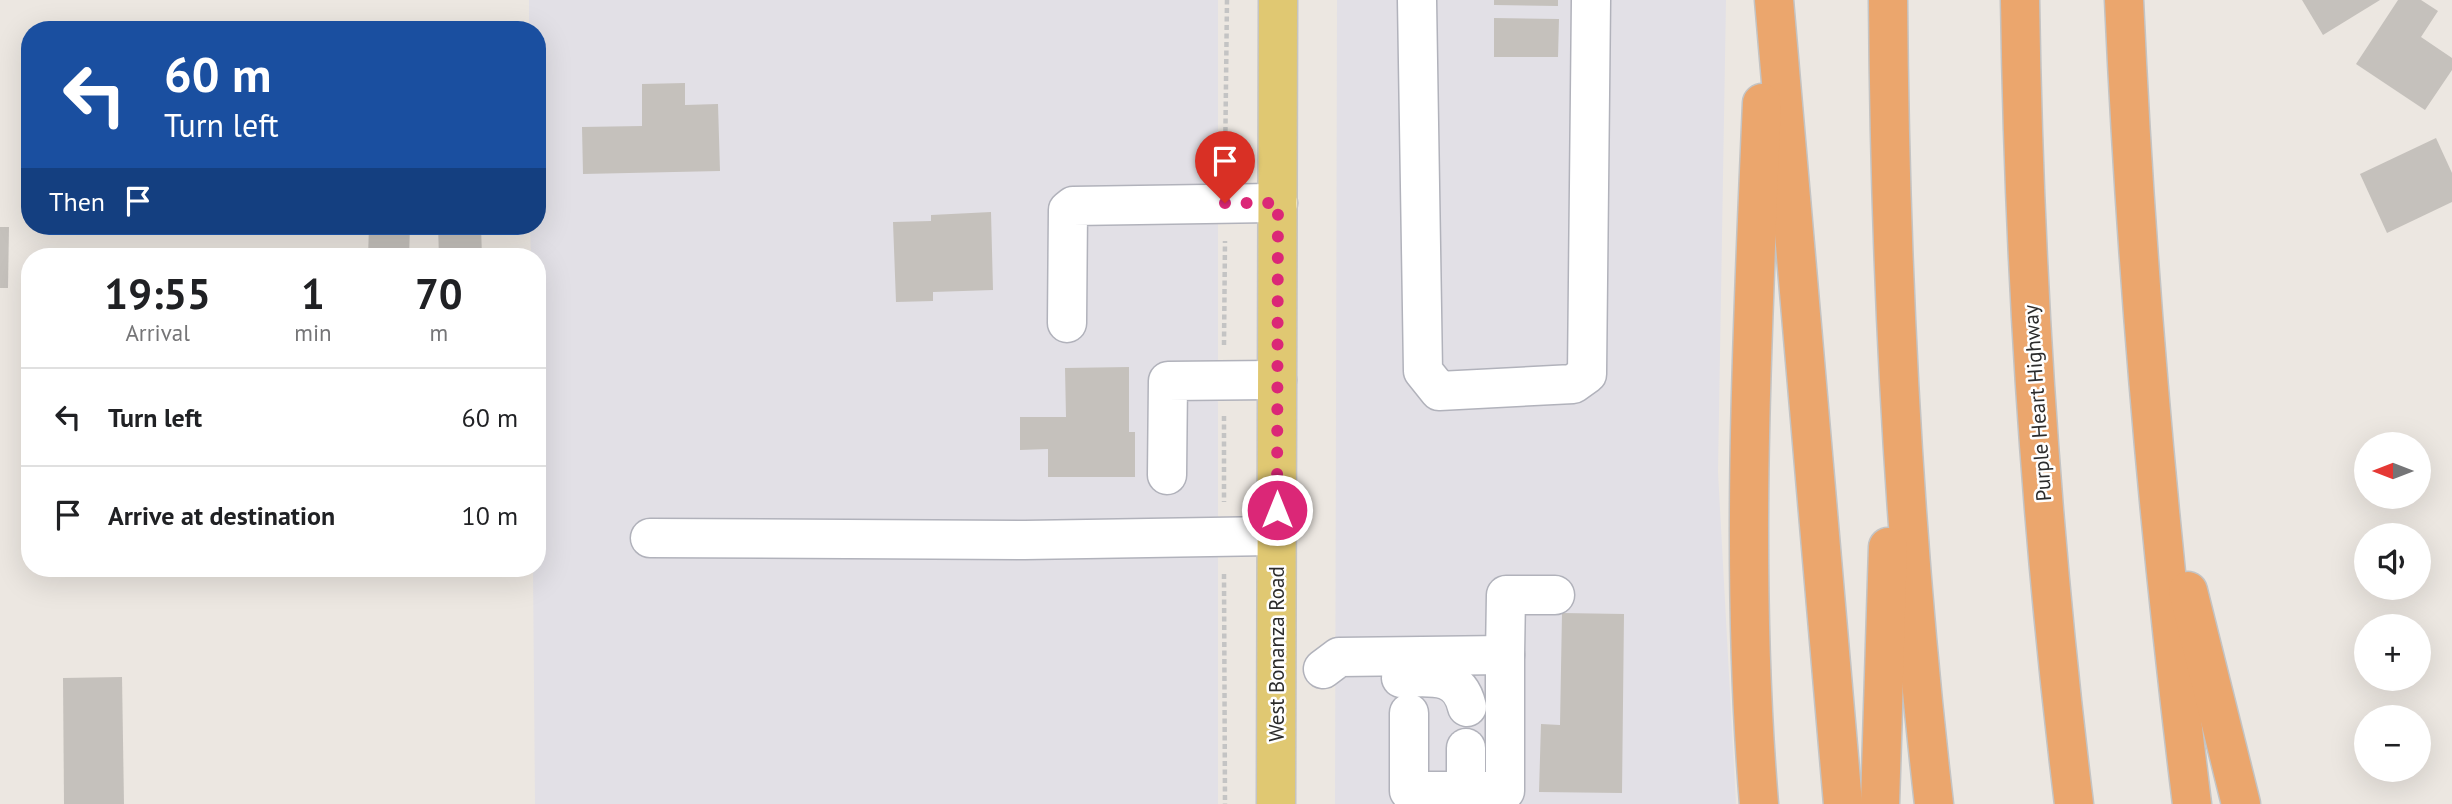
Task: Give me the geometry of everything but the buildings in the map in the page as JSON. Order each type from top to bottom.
[{"type":"highway","points":[[1759,804],[1752,718],[1751,356],[1767,0]]},
{"type":"highway","points":[[1774,0],[1842,798]]},
{"type":"highway","points":[[1888,0],[1896,307],[1912,583],[1934,804]]},
{"type":"highway","name":"Purple Heart Highway","points":[[2020,0],[2031,334],[2062,709],[2074,804]]},
{"type":"highway","points":[[2124,0],[2134,216],[2151,447],[2192,804]]},
{"type":"highway","points":[[1880,804],[1896,307]]},
{"type":"highway","points":[[2151,447],[2241,804]]},
{"type":"highway","points":[[2062,709],[2087,804]]},
{"type":"main road","name":"West Bonanza Road","points":[[1276,804],[1278,0]]},
{"type":"lane","points":[[1417,0],[1423,371],[1439,391],[1573,384],[1587,374],[1591,0]]},
{"type":"lane","points":[[1067,323],[1068,210],[1073,206],[1278,203]]},
{"type":"lane","points":[[1167,475],[1168,381],[1277,380]]},
{"type":"lane","points":[[650,538],[1025,540],[1276,536]]},
{"type":"lane","points":[[1409,713],[1409,791],[1506,791],[1506,595],[1555,595]]},
{"type":"lane","points":[[1276,672],[1323,669],[1339,657],[1505,655]]},
{"type":"lane","points":[[1323,669],[1342,680],[1424,678],[1454,682],[1464,694],[1467,707]]},
{"type":"lane","points":[[1466,748],[1466,791]]},
{"type":"shaded area","points":[[529,0],[1218,0],[1218,804],[535,804],[533,577],[546,577],[546,248],[531,248],[530,235],[546,235],[546,21],[529,21]]},
{"type":"shaded area","points":[[1337,0],[1726,0],[1718,472],[1736,804],[1335,804]]},
{"type":"route","points":[[1225,203],[1278,203],[1277,510]]}]
